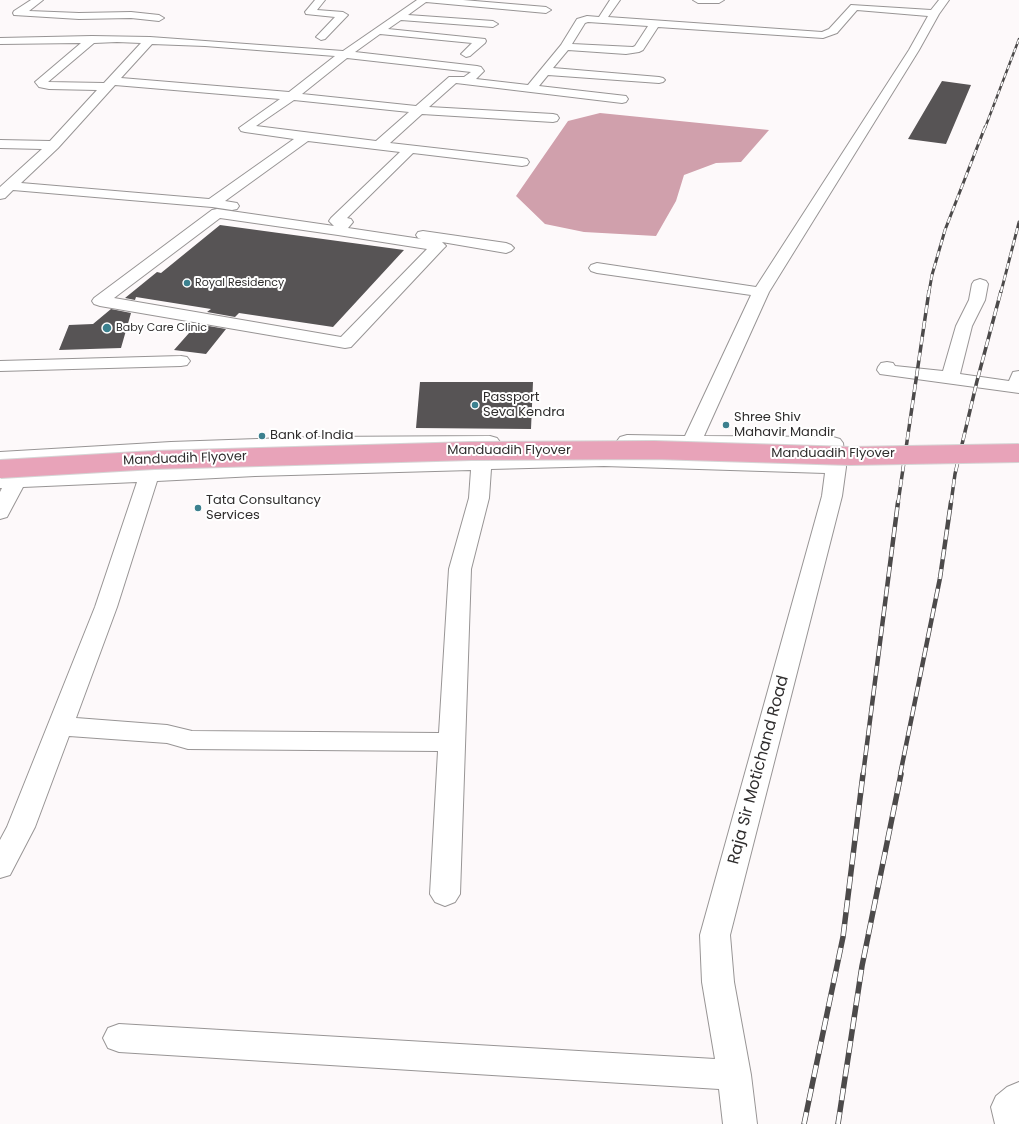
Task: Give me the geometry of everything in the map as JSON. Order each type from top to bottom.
[{"type":"main road","name":"Manduadih Flyover","points":[[5,478],[154,460],[471,451],[654,450],[850,456],[1019,453]]},
{"type":"street","points":[[38,0],[18,13],[62,15],[131,15],[159,18]]},
{"type":"street","points":[[320,0],[310,12],[343,15],[325,34],[344,31]]},
{"type":"street","points":[[423,0],[345,54],[292,96],[245,128],[305,137],[522,162]]},
{"type":"street","points":[[429,0],[546,10]]},
{"type":"street","points":[[602,19],[615,0]]},
{"type":"street","points":[[698,0],[719,0]]},
{"type":"street","points":[[685,463],[692,441],[761,292],[914,50],[934,13],[944,0]]},
{"type":"street","points":[[845,1],[851,2],[856,6],[934,13]]},
{"type":"street","points":[[531,88],[565,47],[581,21],[587,19],[823,35],[833,32],[852,8],[856,6]]},
{"type":"street","points":[[32,41],[62,15]]},
{"type":"street","points":[[399,17],[493,24]]},
{"type":"street","points":[[565,47],[626,51],[635,50],[639,48],[656,23]]},
{"type":"street","points":[[359,32],[376,32],[481,41],[466,54]]},
{"type":"street","points":[[92,39],[41,82],[43,85],[110,84],[292,96],[421,110],[553,118]]},
{"type":"street","points":[[0,41],[92,39],[150,40],[345,54],[477,69],[478,71],[467,81]]},
{"type":"street","points":[[0,195],[53,145],[150,40]]},
{"type":"street","points":[[331,66],[346,68]]},
{"type":"street","points":[[544,71],[659,80]]},
{"type":"street","points":[[437,77],[622,99]]},
{"type":"street","points":[[380,145],[421,110],[453,79]]},
{"type":"street","points":[[212,203],[305,137]]},
{"type":"street","points":[[0,144],[53,145]]},
{"type":"street","points":[[340,225],[410,149]]},
{"type":"street","points":[[11,186],[212,203],[340,225],[506,248]]},
{"type":"street","points":[[217,214],[340,225],[438,246],[345,343],[100,301],[217,214]]},
{"type":"street","points":[[597,268],[761,292]]},
{"type":"street","points":[[950,378],[964,326],[977,300],[980,284]]},
{"type":"street","points":[[0,366],[181,361]]},
{"type":"street","points":[[886,367],[886,370],[1016,388],[1019,376]]},
{"type":"street","points":[[0,458],[171,448],[314,443],[692,441]]},
{"type":"street","name":"Raja Sir Motichand Road","points":[[692,441],[833,443],[836,467],[832,496],[715,935],[718,982],[734,1075],[740,1124]]},
{"type":"street","points":[[0,513],[5,478],[149,475],[604,460],[836,467]]},
{"type":"street","points":[[445,894],[450,742],[460,569],[479,498],[482,463]]},
{"type":"street","points":[[0,867],[22,827],[106,607],[149,475]]},
{"type":"street","points":[[60,726],[167,734],[180,736],[188,740],[450,742]]},
{"type":"street","points":[[119,1038],[734,1075]]},
{"type":"street","points":[[1012,1124],[1008,1107],[1019,1098]]},
{"type":"shaded area","points":[[600,113],[769,130],[741,162],[716,163],[684,175],[676,201],[656,236],[584,232],[545,224],[516,196],[568,121]]},
{"type":"building","points":[[942,81],[971,85],[946,144],[908,139]]},
{"type":"building","name":"Royal Residency","points":[[220,225],[404,250],[333,327],[239,313],[235,317],[207,312],[211,309],[136,297],[135,300],[125,298],[157,272],[161,273]]},
{"type":"building","points":[[111,309],[131,313],[121,348],[59,350],[69,325],[93,324]]},
{"type":"building","points":[[197,324],[226,329],[206,354],[174,350]]},
{"type":"building","name":"Passport Seva Kendra","points":[[420,382],[533,382],[531,429],[416,428]]},
{"type":"railway","points":[[985,128],[1019,39]]},
{"type":"railway","points":[[929,292],[932,275],[945,230],[985,127]]},
{"type":"railway","points":[[1001,292],[1019,222]]},
{"type":"railway","points":[[898,503],[929,291]]},
{"type":"railway","points":[[951,503],[955,474],[977,381],[1001,291]]},
{"type":"railway","points":[[863,775],[898,502]]},
{"type":"railway","points":[[900,775],[940,578],[951,502]]},
{"type":"railway","points":[[804,1124],[843,937],[863,774]]},
{"type":"railway","points":[[838,1124],[862,966],[901,774]]},
{"type":"place","name":"Royal Residency","points":[[187,283]]},
{"type":"place","name":"Baby Care Clinic","points":[[107,328]]},
{"type":"place","name":"Passport Seva Kendra","points":[[475,405]]},
{"type":"place","name":"Shree Shiv Mahavir Mandir","points":[[726,425]]},
{"type":"place","name":"Bank of India","points":[[262,436]]},
{"type":"place","name":"Tata Consultancy Services","points":[[198,508]]}]
